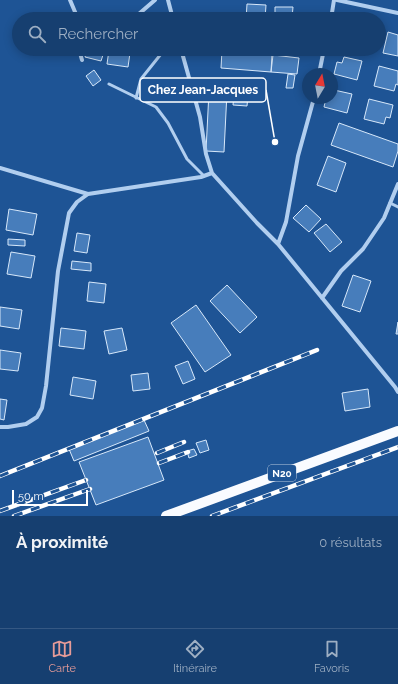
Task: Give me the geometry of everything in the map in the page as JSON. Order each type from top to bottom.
[{"type":"main road","name":"N20","points":[[166,516],[398,431]]},
{"type":"street","points":[[70,0],[75,12]]},
{"type":"street","points":[[141,12],[155,0]]},
{"type":"street","points":[[168,0],[171,12]]},
{"type":"street","points":[[331,12],[334,0]]},
{"type":"street","points":[[337,0],[398,13]]},
{"type":"street","points":[[81,56],[82,60]]},
{"type":"street","points":[[184,56],[200,117],[206,154],[212,173],[278,244],[398,392]]},
{"type":"street","points":[[321,68],[323,56]]},
{"type":"street","points":[[278,244],[286,222],[298,156],[312,104]]},
{"type":"street","points":[[0,168],[88,194],[204,176],[212,173]]},
{"type":"street","points":[[322,298],[341,271],[362,249],[384,218],[398,184]]},
{"type":"street","points":[[0,427],[26,424],[37,417],[42,408],[58,271],[69,213],[77,202],[88,194]]},
{"type":"lane","points":[[136,98],[141,79],[159,56]]},
{"type":"lane","points":[[109,84],[156,108],[168,122],[187,159],[204,176]]},
{"type":"lane","points":[[390,203],[398,207]]},
{"type":"building","points":[[247,4],[266,5],[266,12],[246,12]]},
{"type":"building","points":[[275,7],[293,7],[293,12],[275,12]]},
{"type":"building","points":[[388,32],[398,35],[398,56],[386,54],[386,40]]},
{"type":"building","points":[[85,56],[103,56],[101,61]]},
{"type":"building","points":[[108,56],[130,56],[128,67],[107,64]]},
{"type":"building","points":[[222,56],[272,56],[271,72],[221,68]]},
{"type":"building","points":[[273,56],[299,58],[297,74],[271,72]]},
{"type":"building","points":[[344,57],[362,61],[357,80],[338,75],[338,68],[336,68],[337,62],[342,63]]},
{"type":"building","points":[[379,66],[398,71],[398,85],[396,84],[394,91],[374,86]]},
{"type":"building","points":[[94,70],[101,80],[93,86],[86,76]]},
{"type":"building","points":[[288,74],[295,75],[293,88],[286,88]]},
{"type":"building","points":[[209,91],[227,92],[224,152],[206,151]]},
{"type":"building","points":[[338,91],[352,94],[347,113],[324,107],[325,104],[338,104]]},
{"type":"building","points":[[234,93],[248,95],[247,106],[233,105]]},
{"type":"building","points":[[369,99],[393,105],[390,118],[386,117],[384,124],[364,119]]},
{"type":"building","points":[[339,123],[398,144],[398,151],[393,167],[331,145]]},
{"type":"building","points":[[328,156],[346,163],[336,192],[317,185]]},
{"type":"building","points":[[306,205],[321,219],[309,232],[293,218]]},
{"type":"building","points":[[9,209],[37,214],[33,235],[6,230]]},
{"type":"building","points":[[326,224],[342,242],[330,252],[314,233]]},
{"type":"building","points":[[77,233],[90,235],[87,253],[74,251]]},
{"type":"building","points":[[8,239],[25,240],[25,246],[8,245]]},
{"type":"building","points":[[11,252],[35,256],[31,278],[7,274]]},
{"type":"building","points":[[72,261],[91,263],[91,271],[71,269]]},
{"type":"building","points":[[353,275],[371,281],[360,312],[342,306]]},
{"type":"building","points":[[89,282],[106,284],[104,303],[87,301]]},
{"type":"building","points":[[227,285],[257,317],[240,333],[210,301]]},
{"type":"building","points":[[196,305],[231,355],[205,372],[171,323]]},
{"type":"building","points":[[0,307],[22,310],[19,329],[0,326]]},
{"type":"building","points":[[398,322],[398,334],[396,334]]},
{"type":"building","points":[[61,328],[86,331],[84,349],[59,346]]},
{"type":"building","points":[[122,328],[127,350],[109,354],[104,331]]},
{"type":"building","points":[[0,350],[21,353],[18,371],[0,369]]},
{"type":"building","points":[[188,361],[195,379],[183,384],[175,366]]},
{"type":"building","points":[[148,373],[150,389],[133,391],[131,375]]},
{"type":"building","points":[[73,377],[96,381],[93,399],[70,395]]},
{"type":"building","points":[[368,389],[370,407],[345,411],[342,393]]},
{"type":"building","points":[[0,399],[7,400],[4,420],[0,419]]},
{"type":"building","points":[[144,420],[149,431],[74,461],[69,449]]},
{"type":"building","points":[[148,437],[164,480],[96,505],[79,462]]},
{"type":"building","points":[[206,440],[209,450],[200,453],[196,443]]},
{"type":"building","points":[[194,449],[197,455],[189,458],[187,451]]},
{"type":"railway","points":[[0,476],[317,350]]},
{"type":"railway","points":[[157,453],[184,442]]},
{"type":"railway","points":[[212,516],[398,447]]},
{"type":"railway","points":[[159,463],[188,452]]},
{"type":"railway","points":[[0,511],[86,480]]},
{"type":"railway","points":[[14,516],[90,489]]},
{"type":"place","name":"Chez Jean-Jacques","points":[[275,142]]}]
